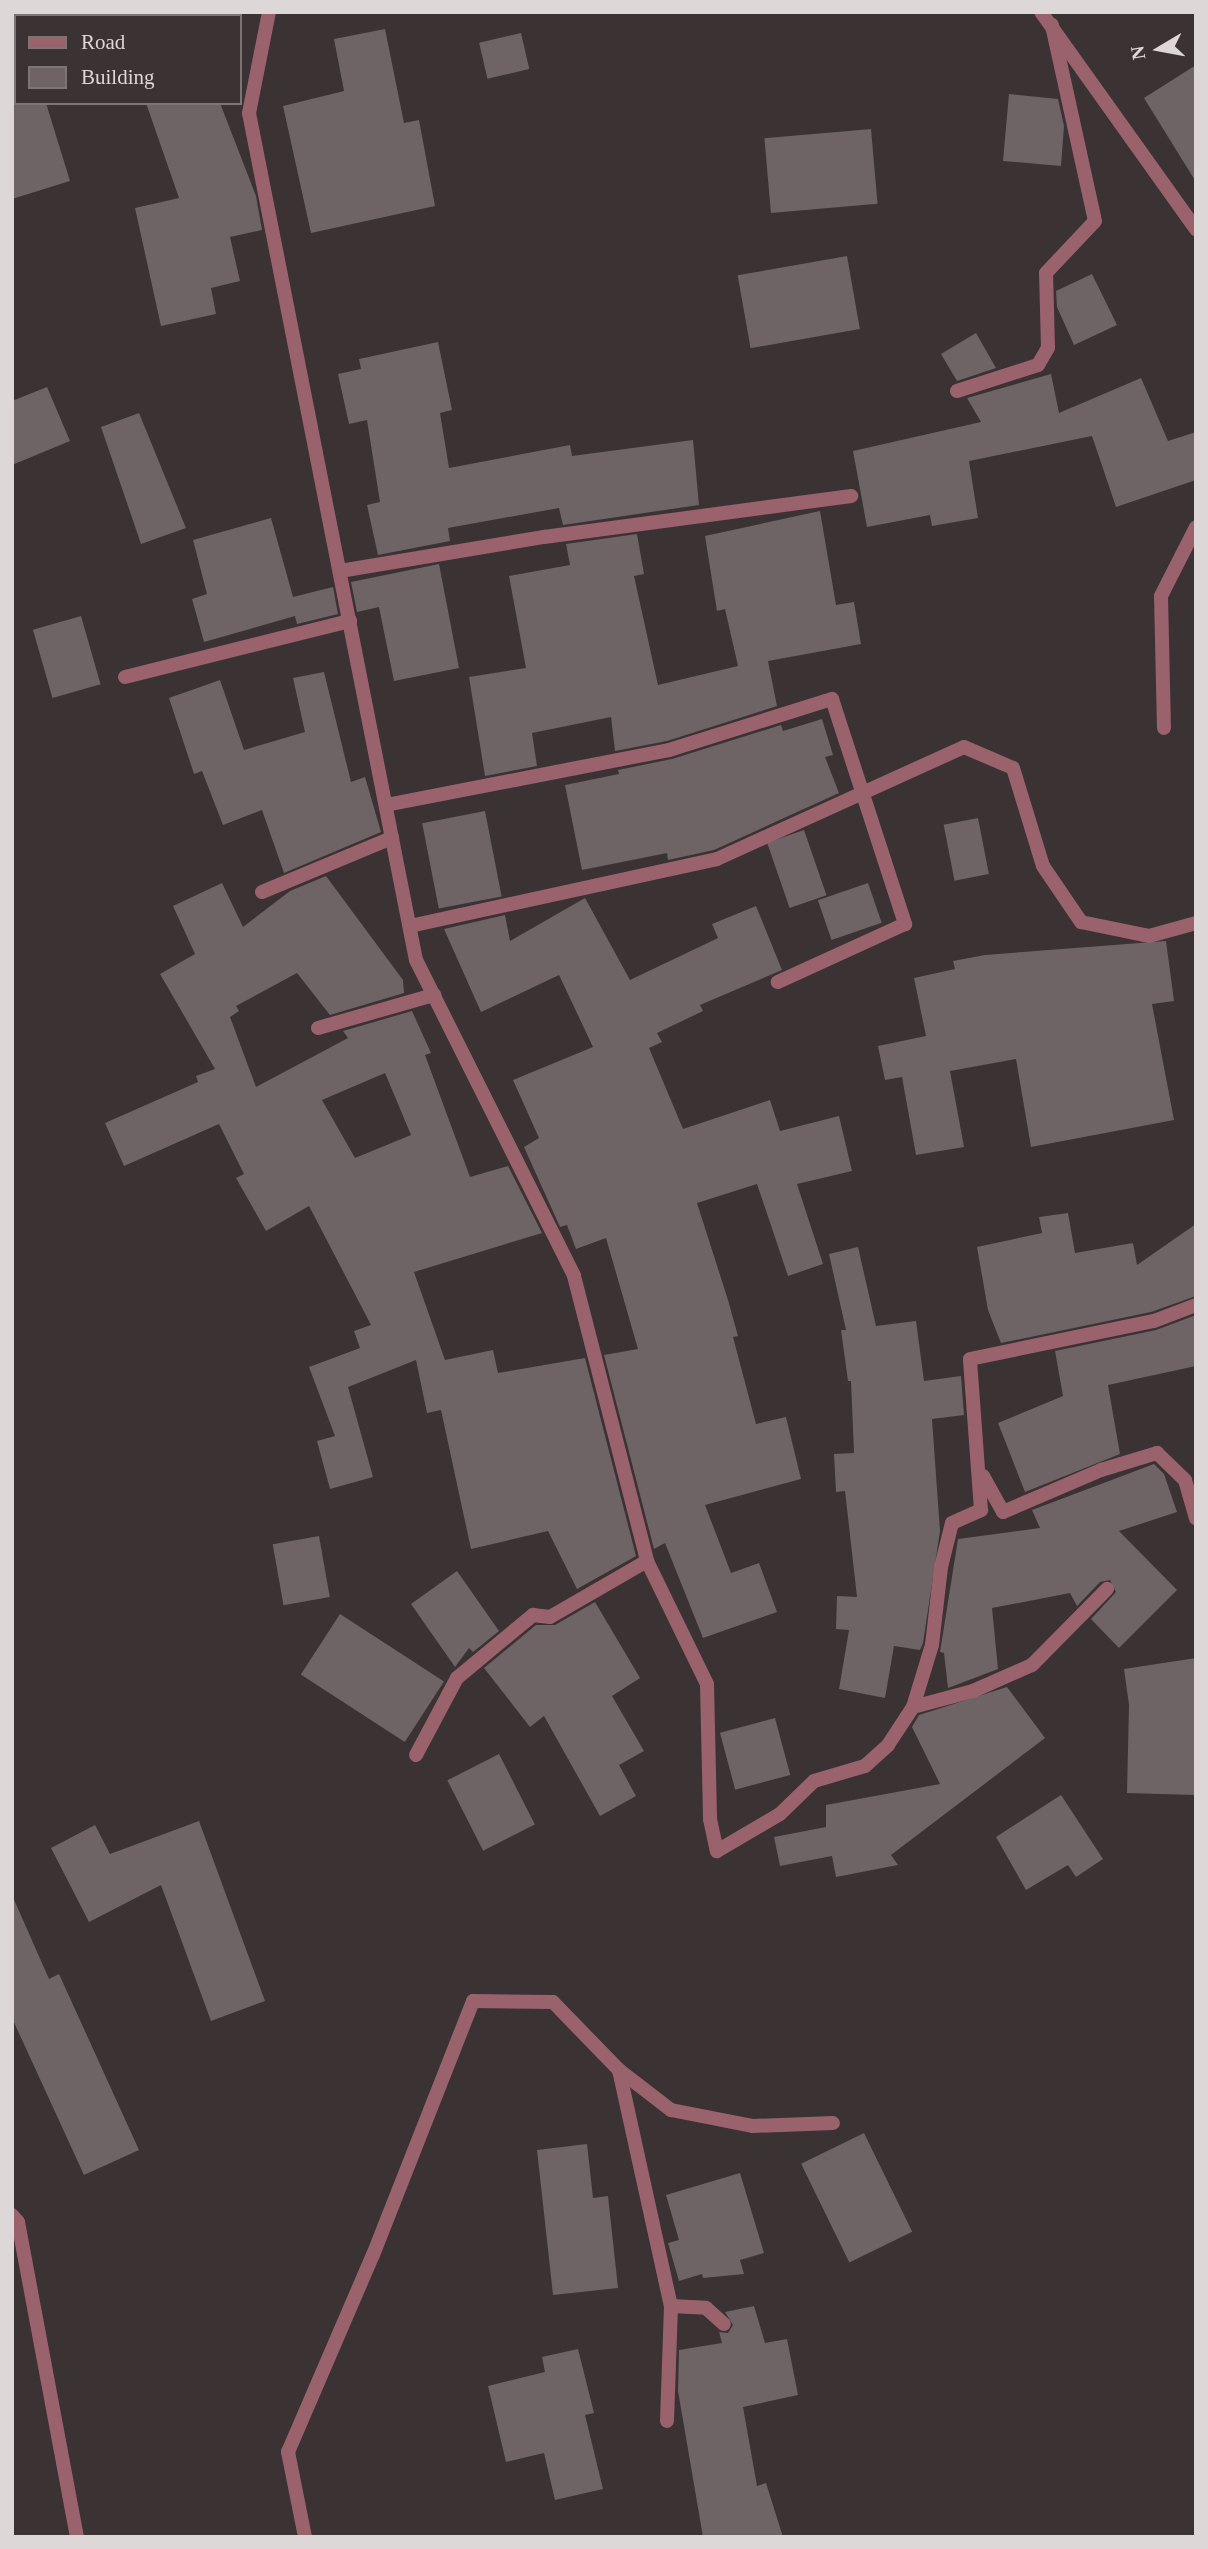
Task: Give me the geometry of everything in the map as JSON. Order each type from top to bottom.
[{"type":"street","points":[[269,12],[249,113],[416,960],[574,1276],[647,1561],[707,1684],[710,1819],[718,1851],[780,1814],[814,1781],[865,1766],[888,1745],[913,1707],[932,1645],[941,1567],[952,1523],[981,1510],[970,1359],[1154,1321],[1196,1305]]},
{"type":"street","points":[[1041,12],[1196,229]]},
{"type":"street","points":[[957,391],[1038,365],[1048,348],[1046,273],[1095,221],[1052,25]]},
{"type":"street","points":[[340,571],[544,537],[851,496]]},
{"type":"street","points":[[1164,728],[1161,596],[1196,527]]},
{"type":"street","points":[[125,677],[350,621]]},
{"type":"street","points":[[386,805],[669,750],[832,699],[905,924],[778,982]]},
{"type":"street","points":[[410,926],[717,859],[860,791],[964,747],[1013,768],[1044,866],[1081,922],[1149,936],[1196,923]]},
{"type":"street","points":[[262,892],[392,838]]},
{"type":"street","points":[[317,1028],[434,995]]},
{"type":"street","points":[[980,1471],[1003,1512],[1101,1470],[1157,1453],[1185,1480],[1196,1518]]},
{"type":"street","points":[[416,1755],[457,1678],[533,1615],[550,1617],[647,1561]]},
{"type":"street","points":[[913,1707],[973,1691],[1031,1665],[1107,1589]]},
{"type":"street","points":[[305,2537],[288,2452],[373,2255],[473,2001],[553,2002],[619,2070],[671,2110],[753,2126],[833,2123]]},
{"type":"street","points":[[619,2070],[671,2306],[667,2421]]},
{"type":"street","points":[[12,2215],[18,2222],[78,2537]]},
{"type":"street","points":[[671,2306],[706,2308],[724,2324]]},
{"type":"building","points":[[385,29],[404,123],[419,120],[435,206],[311,233],[283,106],[344,91],[334,39]]},
{"type":"building","points":[[521,33],[529,69],[487,79],[479,43]]},
{"type":"building","points":[[1196,65],[1196,182],[1144,98]]},
{"type":"building","points":[[1009,94],[1058,99],[1064,126],[1061,166],[1003,161]]},
{"type":"building","points":[[12,103],[47,105],[70,181],[12,199]]},
{"type":"building","points":[[147,105],[221,105],[256,196],[262,230],[230,237],[240,281],[211,288],[216,314],[161,326],[135,208],[179,198]]},
{"type":"building","points":[[871,129],[878,204],[771,213],[764,138]]},
{"type":"building","points":[[847,256],[860,329],[751,348],[738,275]]},
{"type":"building","points":[[1092,274],[1117,325],[1074,345],[1057,307],[1056,291]]},
{"type":"building","points":[[976,333],[996,368],[957,381],[941,354]]},
{"type":"building","points":[[438,342],[452,410],[440,413],[449,468],[570,445],[572,456],[693,440],[699,505],[563,525],[559,508],[448,528],[450,541],[378,555],[367,505],[380,502],[367,420],[349,424],[338,374],[361,369],[359,359]]},
{"type":"building","points":[[1051,374],[1059,413],[1141,378],[1168,441],[1196,432],[1196,480],[1116,507],[1092,436],[969,461],[978,518],[932,526],[930,515],[867,527],[853,451],[981,422],[967,398]]},
{"type":"building","points":[[47,387],[70,441],[12,465],[12,401]]},
{"type":"building","points":[[139,413],[186,528],[141,544],[101,427]]},
{"type":"building","points":[[820,511],[836,605],[854,602],[861,644],[768,661],[777,706],[667,741],[615,751],[611,717],[532,733],[537,766],[485,776],[469,677],[526,668],[509,576],[570,565],[566,544],[637,534],[644,574],[634,576],[658,685],[738,666],[725,609],[717,611],[705,536]]},
{"type":"building","points":[[271,518],[293,597],[333,587],[338,614],[297,624],[295,616],[204,642],[192,599],[207,594],[193,540]]},
{"type":"building","points":[[439,564],[459,668],[394,681],[379,607],[357,612],[351,582]]},
{"type":"building","points":[[81,616],[101,684],[53,698],[33,630]]},
{"type":"building","points":[[324,672],[351,782],[365,777],[381,832],[284,873],[262,810],[223,825],[202,771],[194,774],[169,698],[220,680],[244,750],[305,732],[293,678]]},
{"type":"building","points":[[822,719],[833,755],[825,757],[839,793],[714,850],[668,860],[667,853],[582,870],[565,785],[619,774],[618,770],[672,759],[781,725],[783,731]]},
{"type":"building","points":[[485,811],[502,896],[439,909],[422,823]]},
{"type":"building","points":[[978,818],[989,874],[955,881],[944,825]]},
{"type":"building","points":[[804,830],[826,895],[790,908],[767,843]]},
{"type":"building","points":[[326,876],[403,980],[404,993],[330,1015],[297,973],[236,1006],[239,1011],[230,1017],[256,1087],[348,1038],[343,1031],[412,1011],[431,1053],[425,1055],[470,1177],[508,1166],[542,1233],[414,1272],[445,1360],[493,1350],[498,1373],[585,1358],[636,1556],[577,1589],[548,1531],[471,1549],[441,1410],[427,1413],[416,1360],[348,1387],[373,1477],[330,1489],[317,1441],[335,1436],[309,1367],[360,1348],[354,1331],[371,1325],[309,1206],[266,1231],[236,1178],[244,1174],[219,1124],[124,1166],[105,1123],[198,1082],[196,1076],[215,1069],[160,974],[195,954],[173,906],[222,883],[243,927],[290,891]],"holes":[[[385,1073],[411,1135],[355,1158],[322,1100]]]},
{"type":"building","points":[[868,883],[882,923],[832,940],[818,900]]},
{"type":"building","points":[[585,898],[630,980],[718,938],[712,924],[756,906],[782,970],[700,1005],[703,1011],[657,1033],[662,1042],[649,1048],[683,1129],[770,1100],[780,1131],[839,1116],[852,1171],[797,1184],[823,1264],[788,1276],[757,1184],[697,1203],[738,1336],[733,1337],[756,1424],[786,1417],[801,1479],[705,1505],[731,1573],[759,1563],[777,1612],[703,1638],[665,1543],[654,1549],[604,1355],[638,1349],[606,1238],[576,1249],[567,1225],[560,1227],[524,1147],[539,1138],[513,1080],[593,1047],[559,975],[481,1012],[444,929],[505,915],[510,941]]},
{"type":"building","points":[[1166,941],[1174,1001],[1152,1004],[1174,1120],[1031,1147],[1016,1059],[950,1071],[964,1147],[916,1155],[902,1077],[885,1080],[878,1046],[926,1036],[914,978],[955,969],[953,961],[985,955]]},
{"type":"building","points":[[1068,1213],[1075,1253],[1133,1243],[1137,1265],[1196,1224],[1196,1296],[1151,1312],[1001,1343],[988,1310],[977,1247],[1042,1233],[1039,1217]]},
{"type":"building","points":[[858,1247],[876,1326],[916,1321],[924,1381],[961,1376],[964,1415],[932,1419],[940,1531],[923,1643],[920,1650],[894,1646],[885,1698],[839,1689],[849,1630],[836,1629],[837,1596],[857,1597],[845,1491],[836,1492],[834,1454],[854,1453],[851,1381],[848,1381],[841,1330],[846,1330],[829,1254]]},
{"type":"building","points":[[1196,1315],[1196,1366],[1108,1385],[1120,1454],[1025,1492],[998,1423],[1063,1396],[1055,1351],[1156,1330]]},
{"type":"building","points":[[1154,1464],[1164,1474],[1177,1512],[1119,1531],[1177,1590],[1119,1648],[1091,1619],[1116,1592],[1110,1580],[1100,1582],[1077,1606],[1070,1593],[992,1608],[998,1669],[948,1688],[944,1653],[940,1652],[958,1539],[1040,1528],[1032,1510]]},
{"type":"building","points":[[319,1536],[330,1597],[283,1605],[273,1544]]},
{"type":"building","points":[[457,1571],[499,1631],[473,1652],[469,1648],[455,1667],[411,1604]]},
{"type":"building","points":[[595,1602],[640,1678],[612,1696],[644,1751],[619,1765],[636,1796],[600,1816],[544,1716],[530,1727],[484,1668],[536,1625],[555,1625]]},
{"type":"building","points":[[340,1614],[444,1682],[405,1742],[301,1674]]},
{"type":"building","points":[[1196,1658],[1196,1795],[1127,1793],[1129,1705],[1124,1669]]},
{"type":"building","points":[[1007,1687],[1045,1738],[891,1855],[898,1865],[836,1877],[832,1856],[780,1866],[774,1837],[826,1827],[826,1805],[940,1784],[912,1727],[919,1715]]},
{"type":"building","points":[[775,1718],[790,1775],[735,1790],[720,1733]]},
{"type":"building","points":[[499,1754],[535,1824],[483,1851],[447,1780]]},
{"type":"building","points":[[1061,1795],[1103,1859],[1076,1877],[1068,1865],[1026,1890],[996,1837]]},
{"type":"building","points":[[199,1821],[265,2001],[211,2021],[161,1885],[89,1922],[51,1848],[95,1825],[110,1854]]},
{"type":"building","points":[[12,1895],[49,1979],[59,1974],[139,2150],[84,2175],[12,2018]]},
{"type":"building","points":[[864,2133],[912,2232],[849,2263],[801,2164]]},
{"type":"building","points":[[587,2144],[593,2198],[608,2196],[618,2288],[553,2295],[537,2150]]},
{"type":"building","points":[[740,2173],[764,2253],[740,2260],[744,2274],[703,2278],[702,2274],[679,2281],[668,2243],[679,2240],[666,2195]]},
{"type":"building","points":[[754,2306],[765,2343],[787,2339],[798,2395],[743,2407],[757,2486],[766,2483],[783,2537],[703,2537],[678,2391],[679,2350],[722,2343],[719,2332],[728,2333],[733,2325],[725,2312]]},
{"type":"building","points":[[578,2349],[594,2413],[585,2415],[603,2489],[555,2500],[544,2453],[506,2462],[488,2386],[545,2372],[542,2357]]}]
